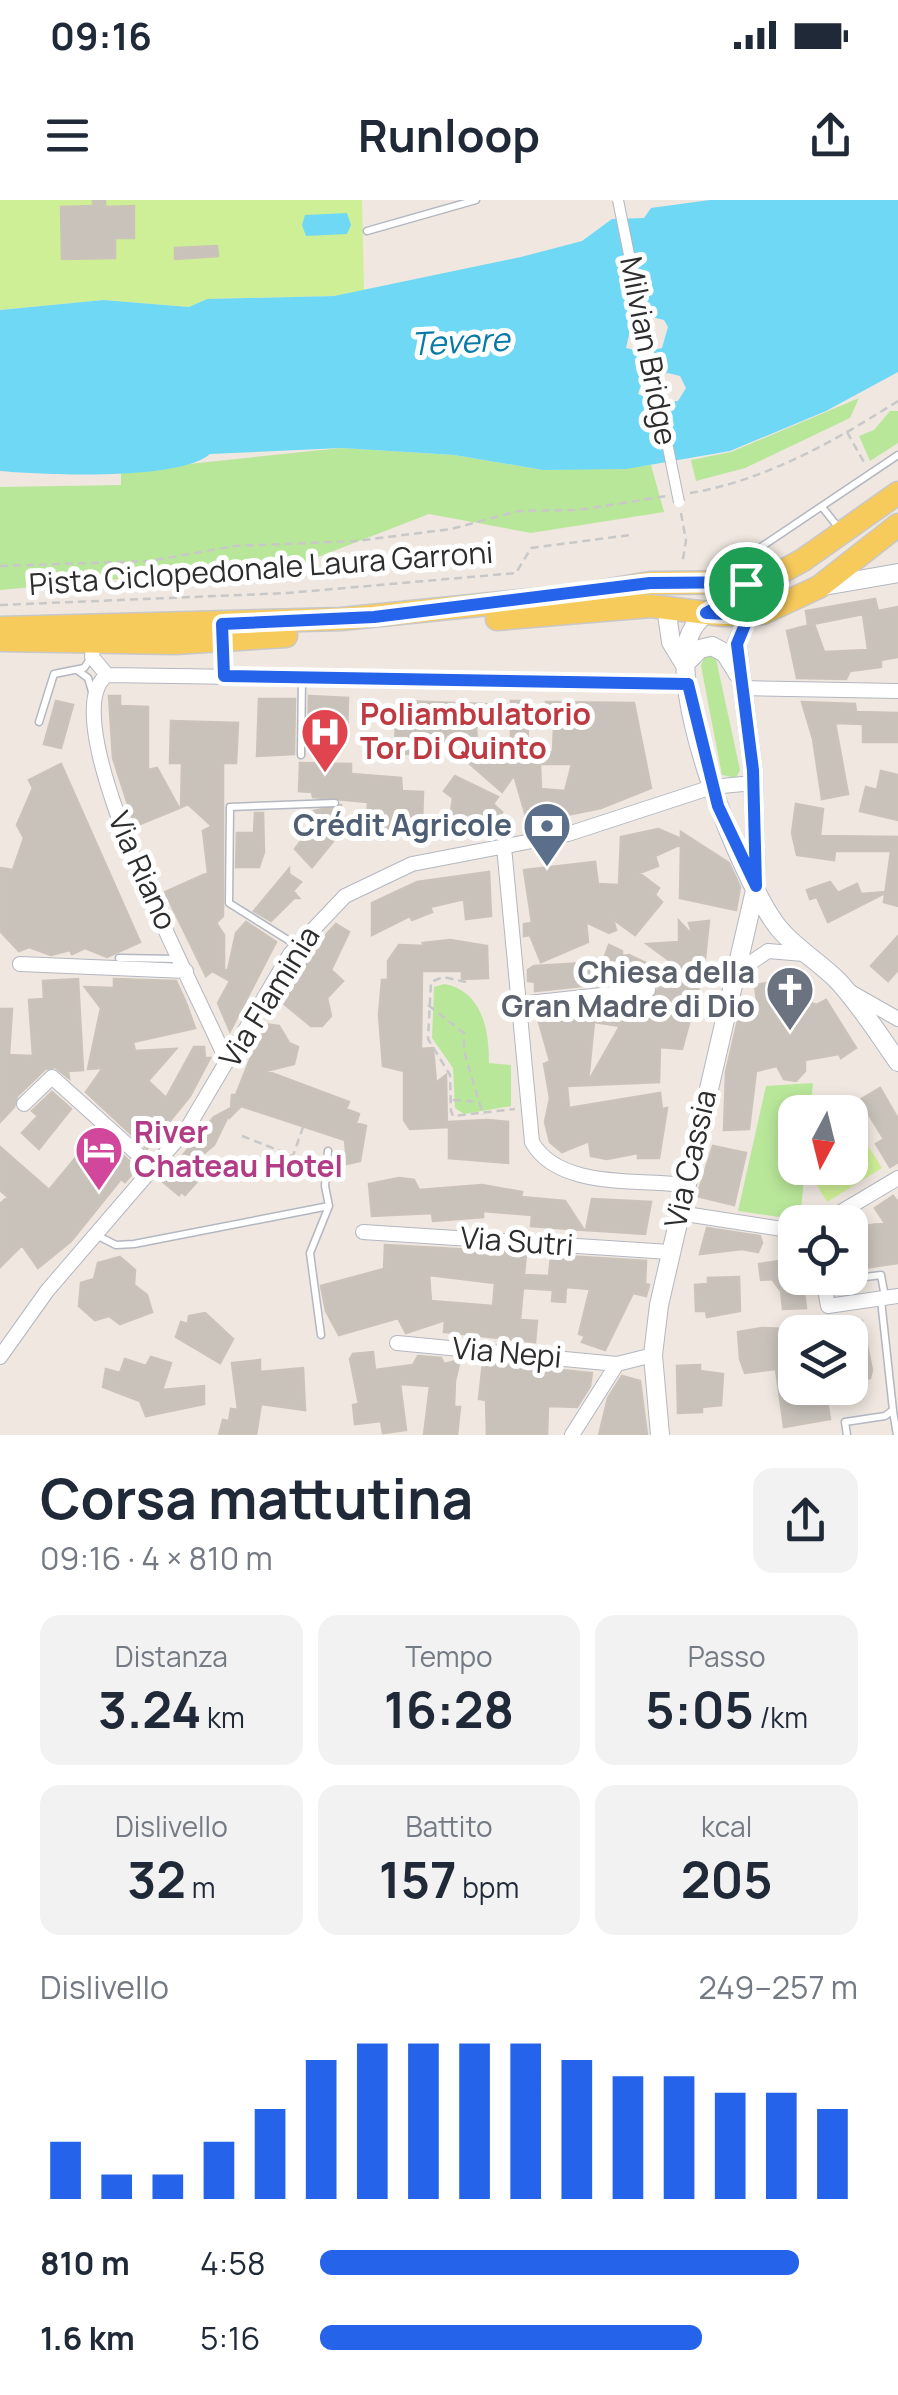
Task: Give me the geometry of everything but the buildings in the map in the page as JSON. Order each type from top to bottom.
[{"type":"main road","points":[[0,640],[92,650],[374,617],[679,574],[763,582],[898,492]]},
{"type":"main road","points":[[0,628],[192,624],[222,632],[666,607],[749,615],[778,608],[819,586],[898,525]]},
{"type":"street","name":"Milvian Bridge","points":[[618,200],[680,497]]},
{"type":"street","points":[[819,586],[898,573]]},
{"type":"street","points":[[763,582],[706,613],[691,633],[685,665],[712,788],[779,928],[844,988],[898,1062]]},
{"type":"street","points":[[666,607],[671,642],[685,665]]},
{"type":"street","points":[[749,615],[737,644],[754,783],[756,886]]},
{"type":"street","points":[[107,675],[92,650],[98,634],[177,634],[192,624]]},
{"type":"street","points":[[222,632],[224,676]]},
{"type":"street","points":[[685,665],[700,648],[716,647],[728,657],[742,684]]},
{"type":"street","points":[[107,675],[688,684]]},
{"type":"street","points":[[93,695],[107,675]]},
{"type":"street","points":[[742,684],[898,691]]},
{"type":"street","name":"Via Riano","points":[[93,695],[96,744],[108,794],[227,1062]]},
{"type":"street","name":"Via Flaminia","points":[[0,1357],[6,1332],[194,1118],[296,944],[334,904],[386,873],[424,860],[584,830],[712,788],[754,783]]},
{"type":"street","points":[[504,847],[526,1108],[535,1148],[559,1168],[685,1184]]},
{"type":"street","name":"Via Cassia","points":[[660,1435],[652,1356],[670,1252],[756,886]]},
{"type":"street","points":[[736,972],[768,951],[809,955]]},
{"type":"street","points":[[20,964],[184,965]]},
{"type":"street","points":[[844,988],[898,1019]]},
{"type":"street","points":[[518,1004],[648,990]]},
{"type":"street","points":[[24,1104],[52,1078],[153,1168]]},
{"type":"street","points":[[853,1205],[898,1178]]},
{"type":"street","points":[[679,1213],[778,1228]]},
{"type":"street","name":"Via Sutri","points":[[363,1232],[670,1252]]},
{"type":"street","points":[[826,1295],[828,1306],[888,1298]]},
{"type":"street","name":"Via Nepi","points":[[398,1343],[617,1364],[652,1356]]},
{"type":"street","points":[[572,1435],[617,1364]]},
{"type":"lane","points":[[367,231],[476,200]]},
{"type":"lane","points":[[761,557],[761,547],[898,455]]},
{"type":"lane","points":[[822,506],[842,532]]},
{"type":"lane","points":[[39,722],[54,674],[76,670],[92,650]]},
{"type":"lane","points":[[76,670],[88,678],[93,695]]},
{"type":"lane","points":[[301,755],[302,677]]},
{"type":"lane","points":[[296,944],[230,903],[230,807],[334,803]]},
{"type":"lane","points":[[118,958],[184,965]]},
{"type":"lane","points":[[321,1334],[310,1252],[329,1206],[325,1186],[328,1151]]},
{"type":"lane","points":[[95,1234],[116,1245],[134,1244],[329,1206]]},
{"type":"lane","points":[[868,1276],[881,1275],[888,1298],[884,1320],[897,1435]]},
{"type":"lane","points":[[847,1435],[845,1422],[885,1416],[893,1410]]},
{"type":"path","points":[[0,566],[149,561],[235,546],[356,542],[434,532],[530,509],[579,510],[680,497],[744,480],[846,431],[898,400]]},
{"type":"path","points":[[846,431],[866,465]]},
{"type":"path","points":[[679,574],[686,540],[680,497]]},
{"type":"path","name":"Pista Ciclopedonale Laura Garroni","points":[[0,606],[288,594],[516,573],[531,548],[630,536]]},
{"type":"path","points":[[466,982],[443,978],[431,982],[426,1004],[428,1039],[450,1075],[453,1116],[526,1108]]},
{"type":"path","points":[[426,1004],[464,1033],[464,1051],[483,1115]]},
{"type":"path","points":[[451,1100],[481,1102]]},
{"type":"path","points":[[242,1136],[293,1156],[303,1127]]},
{"type":"green space","points":[[0,200],[362,200],[364,290],[334,296],[207,299],[189,307],[103,300],[0,310]]},
{"type":"green space","points":[[859,398],[850,418],[745,468],[696,481],[691,460],[731,452]]},
{"type":"green space","points":[[890,411],[898,411],[898,443],[870,461],[859,436],[874,430]]},
{"type":"green space","points":[[341,448],[454,455],[543,470],[651,465],[664,512],[531,533],[429,514],[305,562],[0,590],[0,487],[121,485],[121,471]]},
{"type":"green space","points":[[715,654],[740,770],[736,778],[722,775],[701,666],[705,655]]},
{"type":"green space","points":[[444,984],[467,995],[481,1014],[489,1063],[511,1065],[511,1106],[464,1114],[455,1108],[453,1068],[432,1038],[434,987]]},
{"type":"green space","points":[[813,1083],[812,1095],[778,1095],[778,1185],[803,1185],[801,1205],[778,1205],[778,1217],[738,1211],[766,1086]]},
{"type":"green space","points":[[868,1146],[882,1168],[868,1177]]},
{"type":"green space","points":[[817,1185],[854,1185],[827,1202]]},
{"type":"water","name":"Tevere","points":[[710,200],[898,200],[898,372],[826,411],[730,451],[626,469],[543,470],[454,455],[341,448],[210,454],[194,463],[142,472],[0,471],[0,310],[103,300],[189,307],[207,299],[334,296],[582,241],[612,219],[644,218],[651,208]],"holes":[[[652,317],[664,320],[668,327],[662,348],[645,352],[626,348],[631,326]],[[668,373],[680,376],[686,388],[678,401],[659,403],[638,394],[643,379]]]},
{"type":"water","points":[[347,213],[351,225],[347,234],[306,236],[302,225],[305,215]]},
{"type":"place","name":"Poliambulatorio Tor Di Quinto","points":[[325,774]]},
{"type":"place","name":"Crédit Agricole","points":[[547,868]]},
{"type":"place","name":"Chiesa della Gran Madre di Dio","points":[[790,1032]]},
{"type":"place","name":"River Chateau Hotel","points":[[99,1192]]},
{"type":"route","points":[[763,582],[706,613],[749,615],[737,644],[753,770],[756,886],[718,806],[702,754],[688,684],[224,676],[222,624],[374,617],[580,595],[650,583],[746,584],[763,582]]}]
